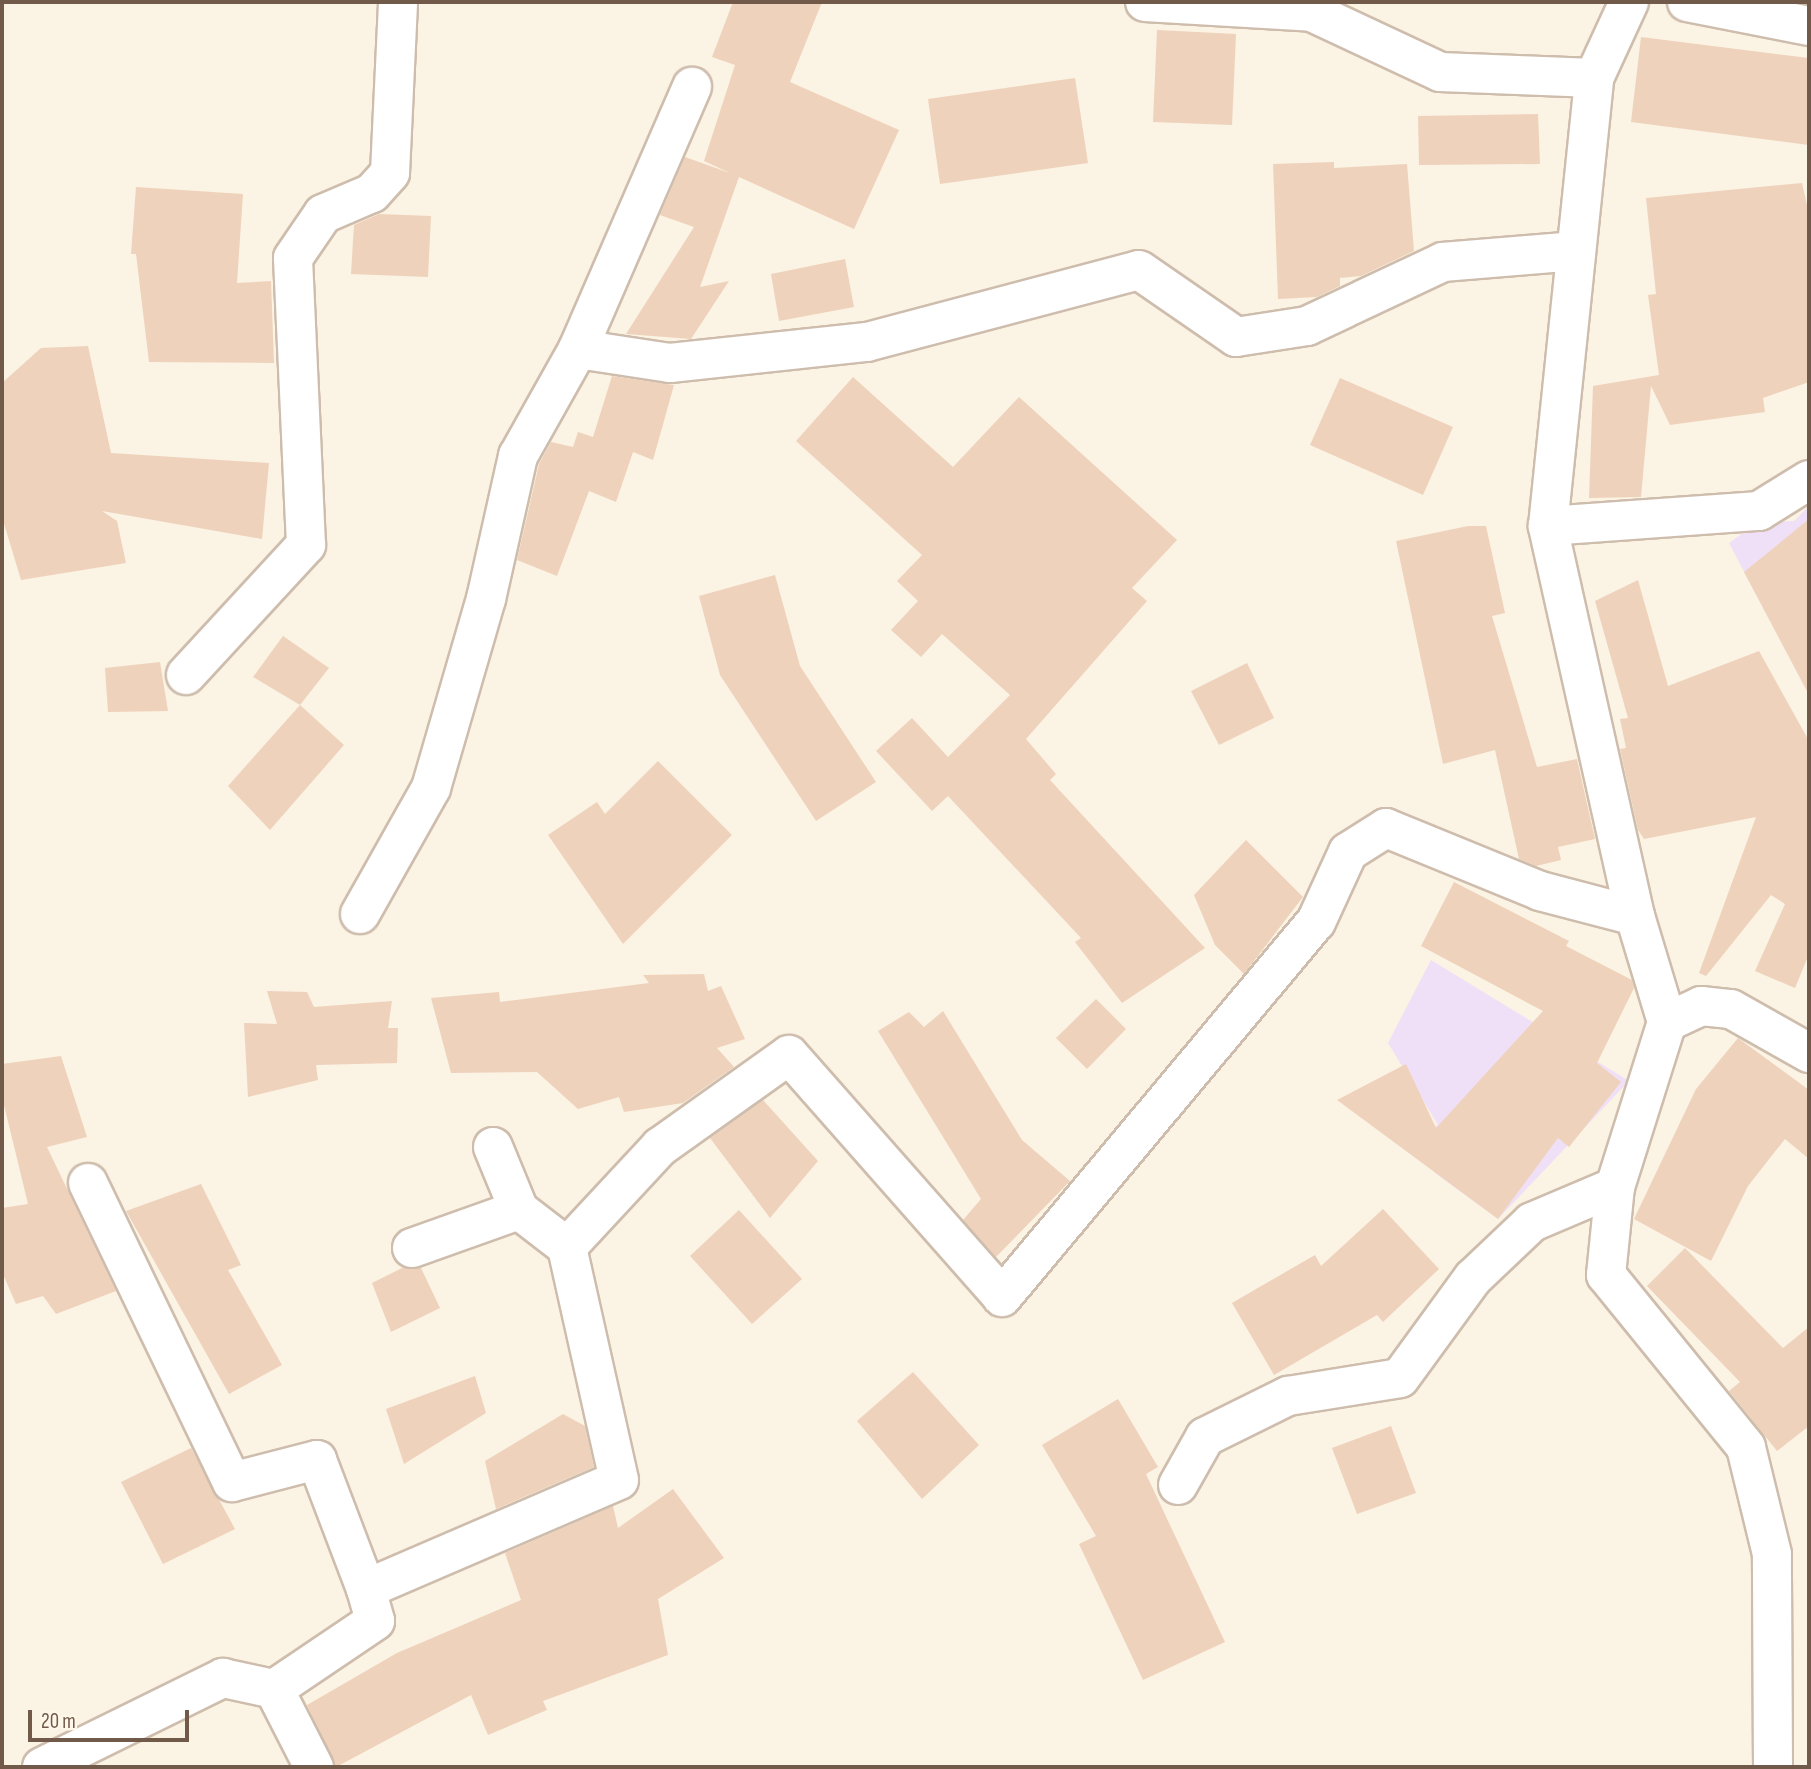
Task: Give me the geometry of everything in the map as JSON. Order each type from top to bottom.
[{"type":"street","points":[[186,675],[306,545],[293,258],[323,214],[372,194],[390,173],[398,2]]},
{"type":"street","points":[[1144,2],[1312,12],[1440,72],[1594,78]]},
{"type":"street","points":[[1629,2],[1594,78],[1548,526],[1635,916],[1667,1022],[1615,1186],[1606,1275],[1746,1447],[1772,1554],[1773,1767]]},
{"type":"street","points":[[1687,2],[1809,26]]},
{"type":"street","points":[[360,915],[431,788],[486,599],[518,456],[578,349],[692,87]]},
{"type":"street","points":[[578,349],[670,363],[867,342],[1139,270],[1236,337],[1307,326],[1443,262],[1576,251]]},
{"type":"street","points":[[1548,526],[1759,511],[1809,480]]},
{"type":"street","points":[[567,1247],[660,1147],[789,1055],[1002,1297],[1316,922],[1348,852],[1386,828],[1540,891],[1635,916]]},
{"type":"street","points":[[1667,1022],[1701,1006],[1731,1009],[1809,1054]]},
{"type":"street","points":[[366,1589],[619,1480],[567,1247],[519,1210],[493,1147]]},
{"type":"street","points":[[42,1767],[223,1678],[274,1689],[375,1621],[366,1589],[317,1460],[232,1482],[88,1183]]},
{"type":"street","points":[[1178,1485],[1205,1437],[1288,1396],[1399,1378],[1473,1278],[1532,1222],[1615,1186]]},
{"type":"street","points":[[412,1248],[519,1210]]},
{"type":"street","points":[[274,1689],[314,1767]]},
{"type":"shaded area","points":[[1809,506],[1809,639],[1787,653],[1729,543],[1757,523],[1794,521]]},
{"type":"shaded area","points":[[1431,960],[1629,1081],[1498,1219],[1435,1173],[1411,1139],[1438,1125],[1388,1043]]},
{"type":"building","points":[[733,2],[822,2],[790,82],[899,130],[854,229],[739,177],[700,287],[729,281],[691,339],[626,334],[694,227],[660,215],[685,157],[730,173],[704,161],[735,65],[712,57]]},
{"type":"building","points":[[1157,30],[1236,34],[1232,125],[1153,122]]},
{"type":"building","points":[[1641,37],[1809,58],[1809,145],[1631,122]]},
{"type":"building","points":[[1075,78],[1088,163],[940,184],[928,99]]},
{"type":"building","points":[[1538,114],[1540,164],[1419,165],[1418,116]]},
{"type":"building","points":[[1334,162],[1334,168],[1407,164],[1414,251],[1361,276],[1340,278],[1340,286],[1317,297],[1278,299],[1273,164]]},
{"type":"building","points":[[1802,183],[1809,214],[1809,382],[1763,398],[1765,412],[1670,425],[1651,386],[1641,497],[1589,498],[1593,386],[1659,375],[1648,295],[1656,294],[1646,198]]},
{"type":"building","points":[[136,187],[243,194],[237,283],[271,281],[274,363],[149,362],[136,254],[131,254]]},
{"type":"building","points":[[379,214],[431,216],[428,277],[351,274],[354,225]]},
{"type":"building","points":[[845,259],[854,307],[779,321],[771,274]]},
{"type":"building","points":[[88,346],[111,453],[269,463],[262,539],[102,511],[117,521],[126,563],[21,580],[2,517],[2,383],[41,348]]},
{"type":"building","points":[[612,376],[674,385],[653,460],[633,452],[616,502],[589,491],[557,576],[517,560],[539,464],[551,442],[573,447],[578,432],[593,437]]},
{"type":"building","points":[[853,377],[953,467],[1019,397],[1177,540],[1132,588],[1147,601],[1026,739],[1056,774],[1050,780],[1205,948],[1122,1003],[1075,942],[1081,938],[948,796],[932,811],[876,751],[912,718],[948,757],[1010,695],[942,634],[921,657],[891,630],[918,601],[897,581],[922,555],[796,441]]},
{"type":"building","points":[[1340,378],[1453,427],[1423,495],[1310,445]]},
{"type":"building","points":[[1809,519],[1809,695],[1744,572]]},
{"type":"building","points":[[1468,526],[1486,526],[1505,613],[1492,616],[1537,767],[1577,759],[1595,839],[1558,847],[1561,860],[1536,866],[1519,859],[1495,750],[1443,764],[1396,541]]},
{"type":"building","points":[[775,575],[800,666],[876,782],[816,821],[720,675],[699,596]]},
{"type":"building","points":[[1638,580],[1668,686],[1759,651],[1809,741],[1809,954],[1795,988],[1755,971],[1785,904],[1771,895],[1706,976],[1699,973],[1756,817],[1644,839],[1638,830],[1620,749],[1626,748],[1620,719],[1628,718],[1595,601]]},
{"type":"building","points":[[283,636],[329,668],[300,705],[253,677]]},
{"type":"building","points":[[160,662],[168,711],[108,712],[105,668]]},
{"type":"building","points":[[1247,663],[1274,718],[1219,745],[1191,691]]},
{"type":"building","points":[[300,705],[344,745],[270,830],[228,786]]},
{"type":"building","points":[[658,761],[732,835],[623,944],[548,835],[597,802],[605,814]]},
{"type":"building","points":[[1246,840],[1303,897],[1244,974],[1215,945],[1194,895]]},
{"type":"building","points":[[1454,882],[1569,941],[1566,946],[1632,980],[1634,988],[1597,1063],[1621,1082],[1569,1147],[1558,1138],[1498,1219],[1337,1100],[1406,1064],[1436,1128],[1543,1011],[1421,946]]},
{"type":"building","points":[[704,974],[708,991],[721,986],[745,1039],[717,1048],[734,1067],[683,1103],[624,1112],[619,1097],[578,1109],[537,1072],[451,1073],[431,998],[499,992],[500,1002],[649,983],[643,975]]},
{"type":"building","points":[[267,991],[307,992],[314,1007],[392,1001],[388,1028],[398,1028],[397,1063],[316,1065],[318,1080],[248,1097],[244,1023],[277,1024]]},
{"type":"building","points":[[1096,999],[1126,1029],[1087,1069],[1056,1038]]},
{"type":"building","points":[[943,1011],[1022,1140],[1070,1181],[996,1257],[963,1220],[981,1199],[878,1031],[909,1012],[924,1027]]},
{"type":"building","points":[[1738,1038],[1809,1090],[1809,1159],[1785,1139],[1748,1186],[1711,1261],[1634,1219],[1696,1089]]},
{"type":"building","points":[[61,1056],[87,1137],[47,1147],[116,1291],[56,1314],[43,1296],[16,1304],[2,1272],[2,1208],[28,1204],[2,1097],[2,1064]]},
{"type":"building","points":[[763,1100],[818,1161],[770,1218],[710,1138]]},
{"type":"building","points":[[201,1184],[241,1265],[228,1270],[282,1365],[229,1394],[126,1211]]},
{"type":"building","points":[[1383,1209],[1439,1269],[1383,1322],[1377,1315],[1274,1375],[1232,1303],[1315,1255],[1321,1266]]},
{"type":"building","points":[[739,1210],[802,1279],[752,1324],[690,1256]]},
{"type":"building","points":[[1685,1248],[1783,1348],[1809,1327],[1809,1426],[1777,1451],[1729,1391],[1740,1382],[1647,1286]]},
{"type":"building","points":[[404,1267],[421,1268],[440,1308],[391,1332],[372,1283]]},
{"type":"building","points":[[913,1372],[979,1445],[922,1499],[857,1421]]},
{"type":"building","points":[[475,1376],[486,1413],[404,1464],[386,1409]]},
{"type":"building","points":[[1118,1399],[1158,1467],[1146,1474],[1225,1642],[1143,1680],[1079,1544],[1096,1536],[1042,1445]]},
{"type":"building","points":[[563,1414],[585,1426],[594,1467],[496,1509],[485,1461]]},
{"type":"building","points":[[1391,1426],[1416,1493],[1357,1514],[1332,1448]]},
{"type":"building","points":[[191,1448],[235,1529],[163,1564],[121,1482]]},
{"type":"building","points":[[673,1489],[724,1558],[658,1599],[668,1655],[543,1701],[547,1710],[488,1735],[471,1695],[336,1767],[307,1705],[397,1653],[521,1600],[505,1553],[613,1506],[618,1528]]}]
